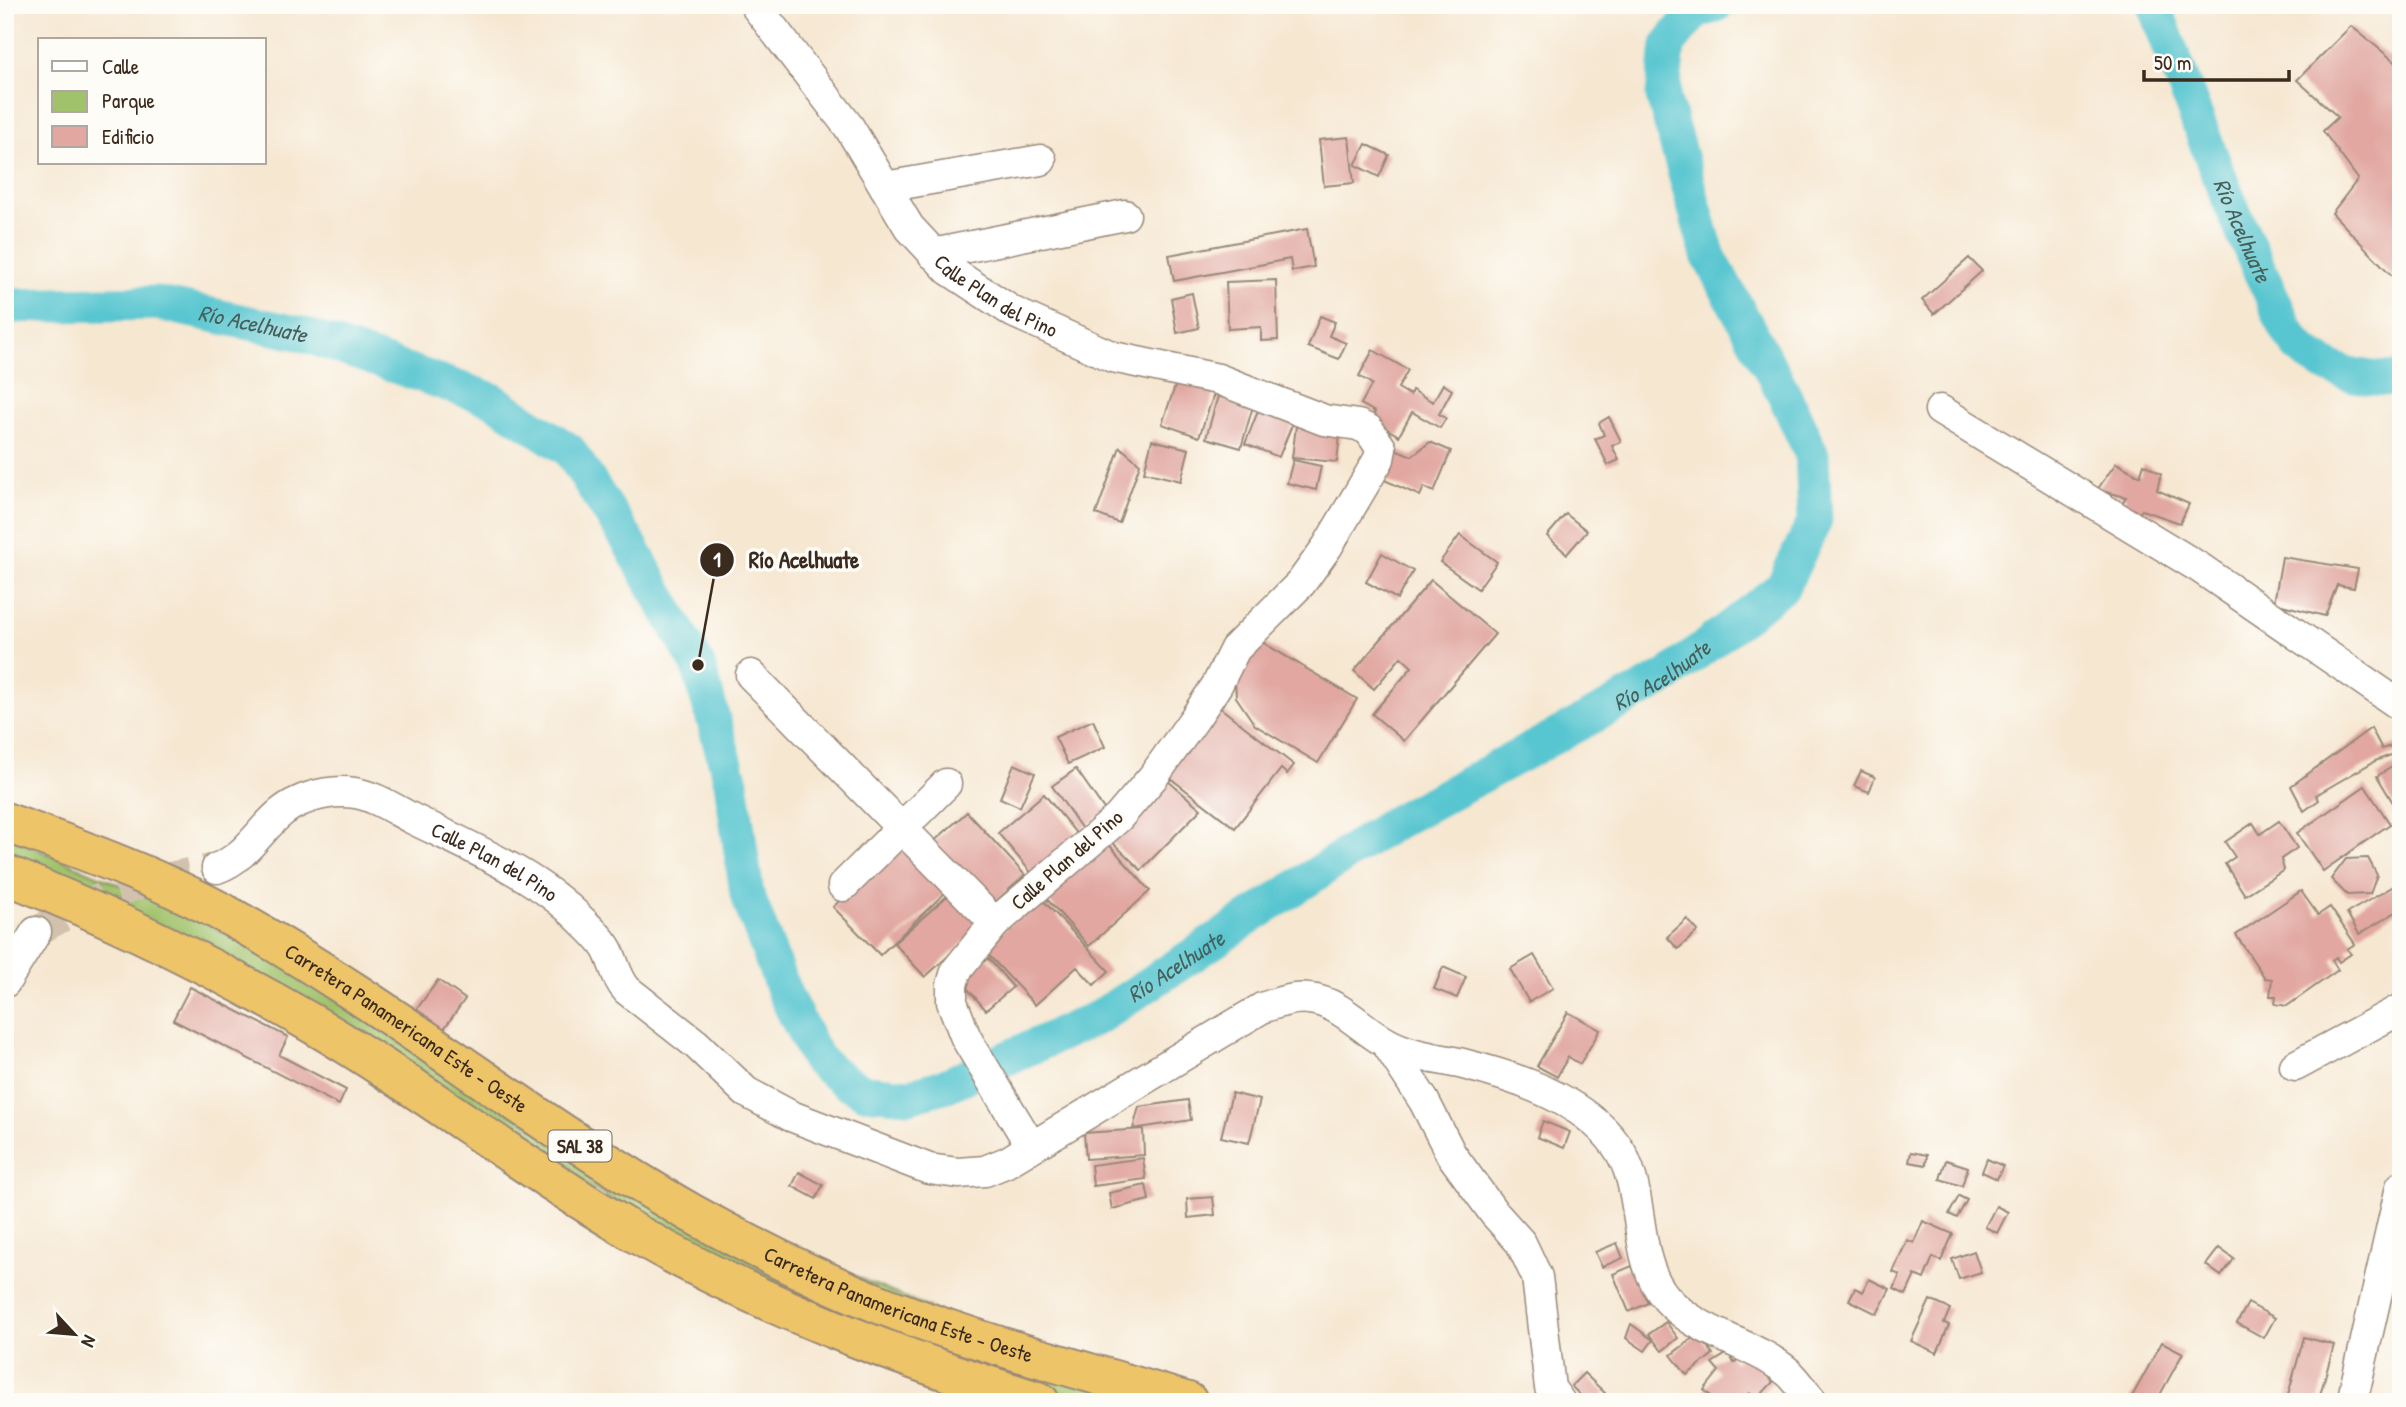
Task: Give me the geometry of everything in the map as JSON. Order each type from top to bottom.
[{"type":"highway","name":"Carretera Panamericana Este - Oeste","points":[[5,822],[142,875],[236,919],[367,999],[604,1162],[782,1261],[905,1314],[1169,1398]]},
{"type":"highway","name":"Carretera Panamericana Este - Oeste","points":[[5,874],[176,951],[252,990],[400,1079],[636,1234],[726,1282],[880,1348],[1040,1402]]},
{"type":"street","name":"Calle Plan del Pino","points":[[216,868],[242,854],[272,822],[296,802],[332,792],[356,793],[457,840],[549,894],[580,918],[608,950],[620,982],[627,990],[696,1044],[746,1092],[780,1110],[911,1163],[958,1173],[985,1171],[1007,1162],[1031,1146],[966,1038],[952,1002],[952,985],[956,971],[995,923],[1118,818],[1141,792],[1217,685],[1235,649],[1301,583],[1327,547],[1379,459],[1381,448],[1368,430],[1358,425],[1324,420],[1218,379],[1113,357],[1013,312],[948,270],[909,227],[849,127],[755,5]]},
{"type":"street","points":[[885,187],[1041,160]]},
{"type":"street","points":[[933,254],[1125,215]]},
{"type":"street","points":[[1940,410],[2200,568],[2401,706]]},
{"type":"street","points":[[751,675],[995,923]]},
{"type":"street","points":[[843,886],[946,784]]},
{"type":"street","points":[[5,982],[36,932]]},
{"type":"street","points":[[1031,1146],[1262,1008],[1285,1001],[1310,999],[1339,1010],[1387,1044],[1507,1076],[1551,1096],[1596,1122],[1617,1146],[1630,1175],[1650,1270],[1664,1296],[1681,1314],[1789,1373],[1813,1402]]},
{"type":"street","points":[[2295,1066],[2401,1009]]},
{"type":"street","points":[[1387,1044],[1424,1101],[1451,1154],[1494,1213],[1521,1243],[1537,1277],[1550,1388],[1560,1402]]},
{"type":"street","points":[[2352,1402],[2401,1187]]},
{"type":"green space","points":[[5,835],[189,915],[271,957],[583,1160],[1148,1402],[1078,1402],[926,1356],[818,1314],[5,864]]},
{"type":"building","points":[[2351,26],[2398,64],[2401,60],[2401,276],[2396,280],[2332,213],[2358,179],[2323,131],[2338,117],[2297,80]]},
{"type":"building","points":[[1349,137],[1354,183],[1324,186],[1319,140]]},
{"type":"building","points":[[1366,144],[1389,155],[1379,177],[1355,165]]},
{"type":"building","points":[[1307,229],[1314,267],[1292,271],[1290,259],[1174,281],[1169,255]]},
{"type":"building","points":[[1969,258],[1982,271],[1934,314],[1922,300]]},
{"type":"building","points":[[1276,280],[1278,340],[1261,341],[1261,327],[1228,329],[1226,282]]},
{"type":"building","points":[[1192,293],[1199,328],[1177,333],[1171,298]]},
{"type":"building","points":[[1320,316],[1335,322],[1329,336],[1346,343],[1339,359],[1308,347]]},
{"type":"building","points":[[1373,350],[1408,370],[1398,388],[1410,395],[1412,390],[1433,402],[1443,384],[1452,390],[1439,414],[1446,418],[1440,428],[1412,412],[1399,436],[1371,419],[1375,412],[1361,404],[1372,384],[1359,376]]},
{"type":"building","points":[[1178,378],[1215,391],[1199,437],[1162,424]]},
{"type":"building","points":[[1218,396],[1253,406],[1241,448],[1206,438]]},
{"type":"building","points":[[1260,406],[1294,420],[1279,457],[1245,444]]},
{"type":"building","points":[[1609,417],[1621,441],[1612,446],[1619,460],[1608,465],[1595,439],[1604,435],[1599,423]]},
{"type":"building","points":[[1297,418],[1340,435],[1337,462],[1292,458]]},
{"type":"building","points":[[1152,440],[1189,449],[1181,481],[1144,472]]},
{"type":"building","points":[[1430,442],[1451,451],[1434,492],[1424,487],[1420,496],[1380,478],[1393,448],[1412,456]]},
{"type":"building","points":[[1120,447],[1140,464],[1119,523],[1096,514]]},
{"type":"building","points":[[1293,460],[1321,466],[1316,490],[1287,483]]},
{"type":"building","points":[[2116,463],[2140,476],[2144,464],[2161,474],[2157,490],[2189,504],[2180,523],[2142,510],[2134,519],[2119,508],[2126,497],[2097,490]]},
{"type":"building","points":[[1566,514],[1587,531],[1567,554],[1547,536]]},
{"type":"building","points":[[1460,535],[1497,562],[1478,589],[1440,562]]},
{"type":"building","points":[[1382,553],[1413,571],[1397,599],[1366,582]]},
{"type":"building","points":[[2282,557],[2358,569],[2354,588],[2337,585],[2325,616],[2274,603]]},
{"type":"building","points":[[1431,580],[1495,634],[1404,741],[1372,714],[1412,667],[1401,657],[1374,689],[1354,671]]},
{"type":"building","points":[[1252,636],[1357,699],[1318,763],[1255,725],[1236,697],[1234,666]]},
{"type":"building","points":[[1214,703],[1294,765],[1287,774],[1281,769],[1235,828],[1161,771]]},
{"type":"building","points":[[1093,720],[1105,747],[1068,764],[1055,737]]},
{"type":"building","points":[[2371,728],[2382,749],[2399,743],[2399,752],[2375,761],[2316,795],[2319,800],[2304,811],[2291,786]]},
{"type":"building","points":[[1014,764],[1035,773],[1020,807],[1000,798]]},
{"type":"building","points":[[2397,764],[2401,770],[2401,816],[2377,776]]},
{"type":"building","points":[[1076,769],[1106,812],[1082,829],[1052,786]]},
{"type":"building","points":[[1861,771],[1875,777],[1869,792],[1854,786]]},
{"type":"building","points":[[1167,780],[1201,809],[1141,870],[1108,838]]},
{"type":"building","points":[[2365,786],[2390,824],[2323,871],[2297,833]]},
{"type":"building","points":[[1044,794],[1080,838],[1034,876],[998,833]]},
{"type":"building","points":[[967,812],[1025,875],[990,907],[932,843]]},
{"type":"building","points":[[2279,821],[2297,848],[2281,859],[2284,870],[2245,895],[2225,864],[2235,857],[2225,842],[2253,823],[2260,834]]},
{"type":"building","points":[[904,839],[951,887],[880,955],[833,907]]},
{"type":"building","points":[[1106,841],[1150,891],[1089,946],[1044,896]]},
{"type":"building","points":[[2368,858],[2377,875],[2370,894],[2347,895],[2331,879],[2346,859]]},
{"type":"building","points":[[2401,882],[2401,909],[2359,934],[2347,913]]},
{"type":"building","points":[[954,890],[984,924],[925,977],[894,943]]},
{"type":"building","points":[[2301,891],[2318,915],[2330,907],[2355,944],[2347,949],[2351,954],[2339,962],[2336,957],[2332,960],[2338,970],[2287,1006],[2275,1004],[2276,996],[2270,996],[2272,979],[2265,978],[2236,935]]},
{"type":"building","points":[[1039,896],[1109,971],[1094,985],[1077,967],[1035,1005],[983,949]]},
{"type":"building","points":[[1687,919],[1698,931],[1678,949],[1667,937]]},
{"type":"building","points":[[1534,955],[1553,988],[1529,1002],[1510,969]]},
{"type":"building","points":[[988,958],[1013,987],[986,1010],[961,981]]},
{"type":"building","points":[[1443,967],[1466,977],[1457,998],[1434,989]]},
{"type":"building","points":[[438,980],[465,999],[441,1033],[414,1013]]},
{"type":"building","points":[[190,987],[288,1037],[279,1055],[346,1090],[339,1105],[173,1020]]},
{"type":"building","points":[[1568,1012],[1600,1030],[1580,1064],[1568,1057],[1557,1077],[1537,1066]]},
{"type":"building","points":[[1232,1093],[1260,1100],[1249,1143],[1221,1137]]},
{"type":"building","points":[[1188,1100],[1191,1120],[1133,1129],[1139,1107]]},
{"type":"building","points":[[1543,1121],[1570,1132],[1564,1148],[1537,1137]]},
{"type":"building","points":[[1143,1129],[1144,1155],[1086,1159],[1084,1133]]},
{"type":"building","points":[[1911,1152],[1927,1155],[1926,1165],[1909,1162]]},
{"type":"building","points":[[1143,1158],[1146,1179],[1093,1186],[1091,1165]]},
{"type":"building","points":[[1987,1159],[2003,1166],[1997,1179],[1982,1172]]},
{"type":"building","points":[[1946,1160],[1968,1167],[1962,1186],[1940,1179]]},
{"type":"building","points":[[799,1172],[823,1185],[816,1199],[792,1186]]},
{"type":"building","points":[[1146,1185],[1149,1200],[1112,1209],[1109,1193]]},
{"type":"building","points":[[1959,1196],[1967,1200],[1957,1218],[1949,1214]]},
{"type":"building","points":[[1213,1197],[1215,1215],[1188,1218],[1187,1199]]},
{"type":"building","points":[[1996,1206],[2008,1212],[1997,1233],[1985,1227]]},
{"type":"building","points":[[1923,1221],[1953,1234],[1941,1261],[1933,1257],[1924,1279],[1915,1275],[1906,1295],[1894,1289],[1900,1275],[1893,1272],[1907,1240],[1914,1243]]},
{"type":"building","points":[[1617,1243],[1623,1258],[1602,1267],[1595,1252]]},
{"type":"building","points":[[2219,1248],[2234,1259],[2221,1276],[2206,1265]]},
{"type":"building","points":[[1974,1251],[1981,1272],[1959,1279],[1952,1259]]},
{"type":"building","points":[[1632,1266],[1648,1303],[1629,1312],[1613,1274]]},
{"type":"building","points":[[1869,1279],[1890,1289],[1877,1314],[1849,1300],[1855,1288],[1863,1292]]},
{"type":"building","points":[[1930,1300],[1950,1309],[1944,1323],[1949,1325],[1937,1353],[1911,1341]]},
{"type":"building","points":[[2248,1303],[2275,1318],[2264,1338],[2237,1323]]},
{"type":"building","points":[[1666,1322],[1678,1338],[1662,1351],[1649,1334]]},
{"type":"building","points":[[1631,1324],[1653,1340],[1645,1351],[1626,1338]]},
{"type":"building","points":[[1698,1334],[1713,1354],[1687,1375],[1671,1355]]},
{"type":"building","points":[[2304,1337],[2334,1345],[2318,1402],[2286,1402]]},
{"type":"building","points":[[2162,1342],[2183,1353],[2156,1402],[2129,1402]]},
{"type":"building","points":[[1745,1352],[1773,1382],[1758,1398],[1749,1393],[1741,1402],[1710,1402],[1712,1397],[1704,1390],[1719,1371],[1712,1363],[1728,1353],[1734,1363]]},
{"type":"building","points":[[1584,1373],[1605,1393],[1597,1402],[1587,1402],[1571,1386]]},
{"type":"waterway","name":"Río Acelhuate","points":[[5,306],[156,303],[302,334],[493,400],[569,450],[627,539],[698,665],[731,782],[747,894],[784,992],[817,1059],[844,1081],[865,1092],[909,1096],[947,1085],[1099,1017],[1392,824],[1666,677],[1783,586],[1815,520],[1812,455],[1783,392],[1708,255],[1663,96],[1668,45],[1694,13],[1716,5]]},
{"type":"waterway","name":"Río Acelhuate","points":[[2154,5],[2237,219],[2279,314],[2293,339],[2315,360],[2327,366],[2363,377],[2401,379]]},
{"type":"tunnel","points":[[36,932],[82,907],[123,890],[217,868]]},
{"type":"place","name":"Río Acelhuate","points":[[698,665]]}]
